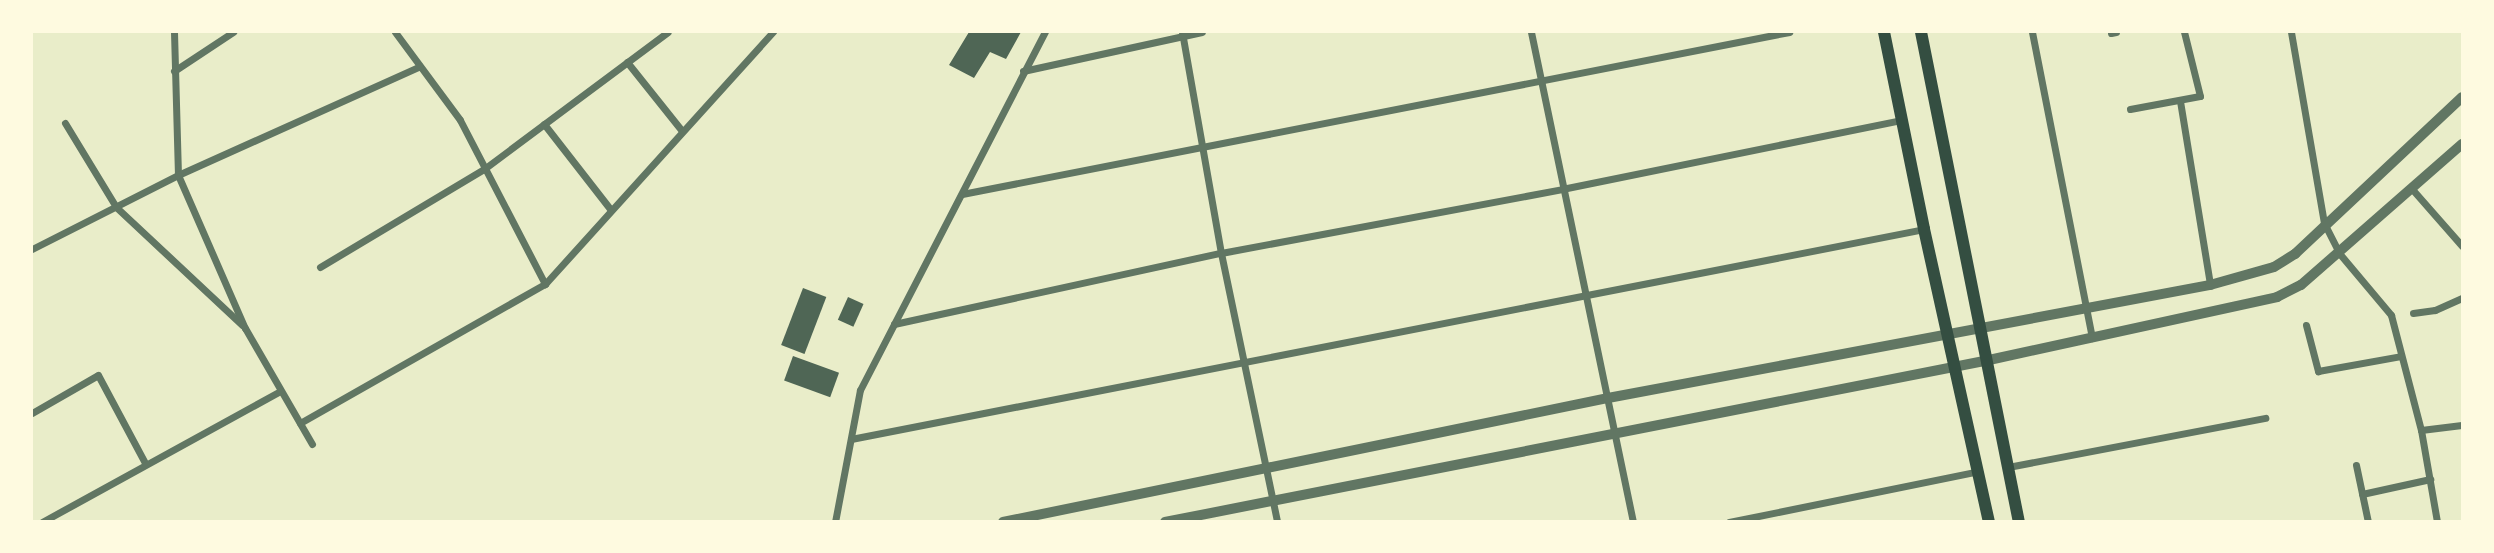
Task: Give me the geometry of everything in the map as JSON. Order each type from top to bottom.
[{"type":"main road","points":[[1884,32],[1924,229],[1989,522]]},
{"type":"main road","points":[[1921,32],[1989,360],[2019,522]]},
{"type":"street","points":[[174,32],[178,175],[245,328],[312,444]]},
{"type":"street","points":[[174,71],[233,32]]},
{"type":"street","points":[[395,32],[460,120],[545,284]]},
{"type":"street","points":[[320,267],[484,169],[668,32]]},
{"type":"street","points":[[300,423],[545,284],[773,32]]},
{"type":"street","points":[[835,522],[860,390],[1045,32]]},
{"type":"street","points":[[1023,71],[1182,33],[1202,32]]},
{"type":"street","points":[[1531,32],[1584,297],[1633,522]]},
{"type":"street","points":[[962,194],[1789,32]]},
{"type":"street","points":[[2032,32],[2092,338]]},
{"type":"street","points":[[2130,109],[2200,96],[2184,32]]},
{"type":"street","points":[[2291,32],[2324,223],[2339,253],[2391,316],[2421,430],[2437,522]]},
{"type":"street","points":[[1182,33],[1221,253],[1276,522]]},
{"type":"street","points":[[627,62],[682,131]]},
{"type":"street","points":[[32,249],[178,175],[421,66]]},
{"type":"street","points":[[1003,522],[1608,398],[2210,285],[2274,267],[2295,254],[2324,223],[2462,97]]},
{"type":"street","points":[[2180,101],[2210,285]]},
{"type":"street","points":[[894,324],[1221,253],[1562,189],[1902,120]]},
{"type":"street","points":[[65,123],[116,207],[245,328]]},
{"type":"street","points":[[544,124],[611,210]]},
{"type":"street","points":[[1165,522],[1989,360],[2277,297],[2301,285],[2462,144]]},
{"type":"street","points":[[2412,189],[2462,246]]},
{"type":"street","points":[[851,439],[1243,360],[1584,297],[1924,229]]},
{"type":"street","points":[[2413,313],[2435,310],[2462,299]]},
{"type":"street","points":[[2306,325],[2318,371],[2401,356]]},
{"type":"street","points":[[32,412],[98,374],[145,463]]},
{"type":"street","points":[[42,522],[280,391]]},
{"type":"street","points":[[2008,467],[2265,418]]},
{"type":"street","points":[[2421,430],[2462,425]]},
{"type":"street","points":[[2356,465],[2368,522]]},
{"type":"street","points":[[1729,522],[1979,471]]},
{"type":"street","points":[[2362,494],[2430,479]]},
{"type":"building","points":[[969,32],[1021,32],[1006,59],[990,52],[974,78],[949,65]]},
{"type":"building","points":[[803,288],[826,297],[804,354],[781,345]]},
{"type":"building","points":[[848,297],[864,304],[853,327],[838,320]]},
{"type":"building","points":[[793,356],[839,373],[830,397],[784,380]]}]
